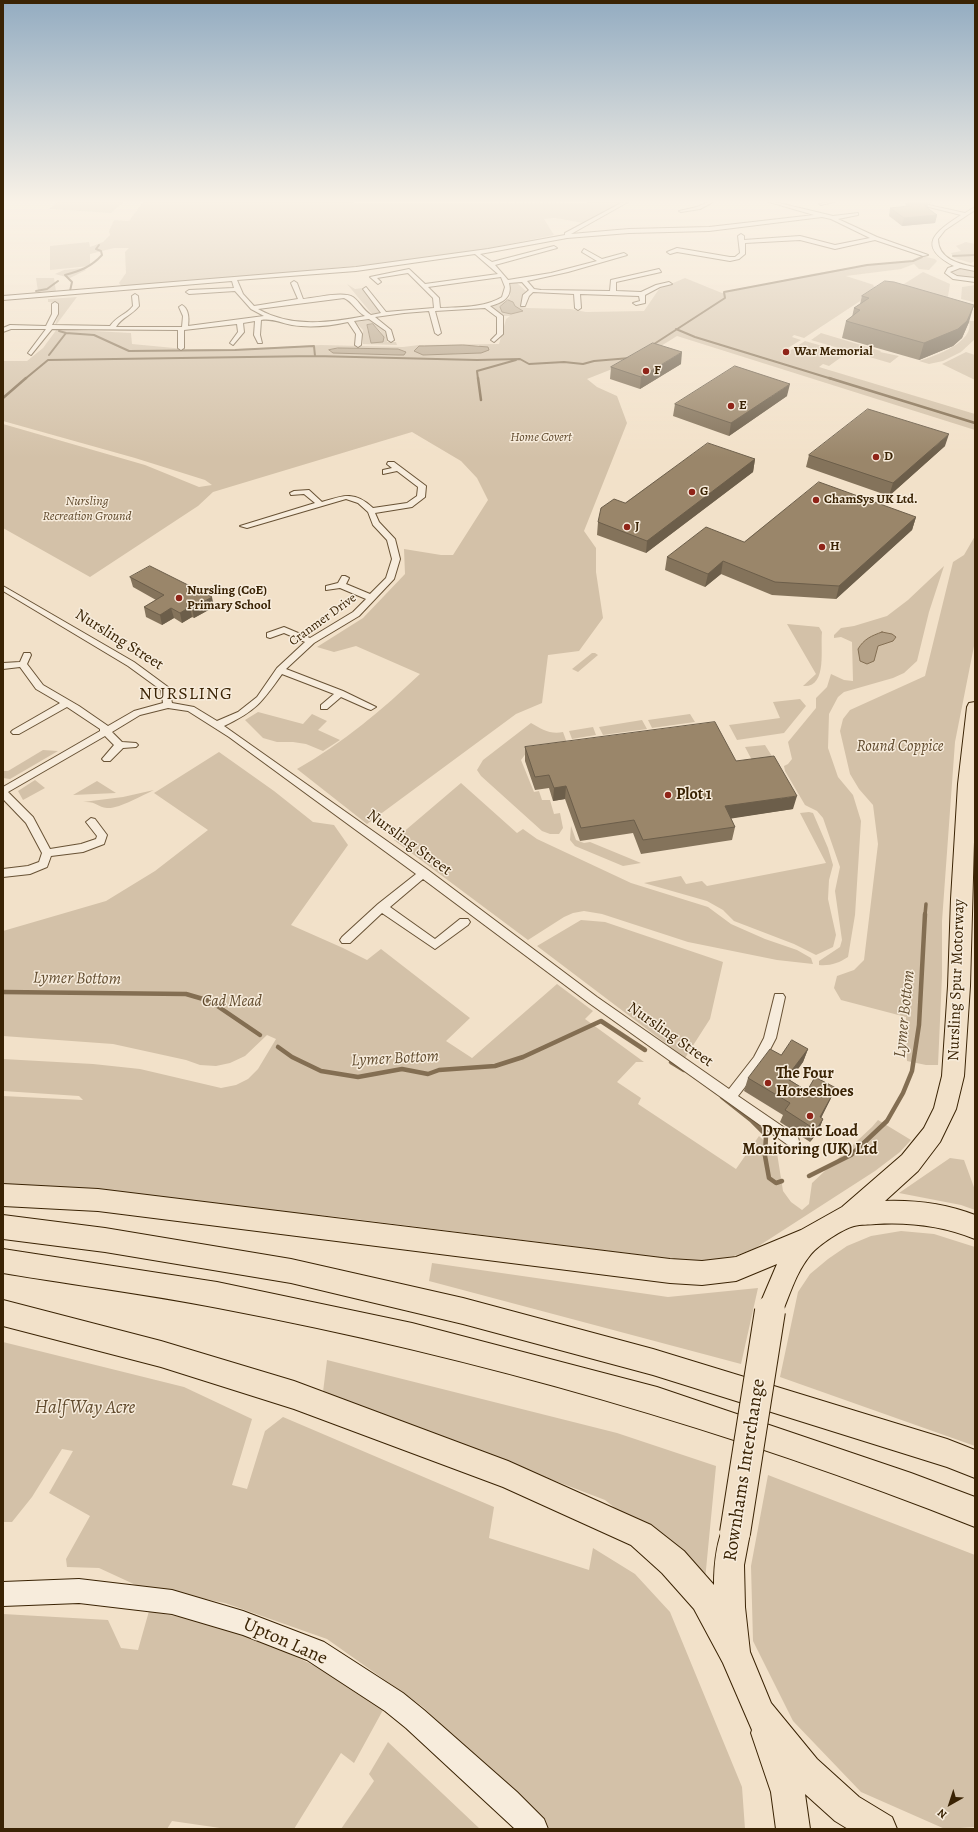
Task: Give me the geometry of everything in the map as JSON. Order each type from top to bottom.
[{"type":"highway","name":"Nursling Spur Motorway","points":[[851,1215],[910,1163],[932,1135],[945,1109],[951,1082],[959,986],[960,899],[967,792],[975,707]]},
{"type":"highway","points":[[3,1195],[98,1200],[670,1271],[702,1273],[736,1269],[808,1239]]},
{"type":"highway","name":"Rownhams Interchange","points":[[880,1829],[847,1810],[805,1772],[760,1714],[734,1652],[730,1607],[729,1565],[770,1311],[777,1290],[791,1263],[808,1239],[851,1215],[888,1212],[922,1213],[943,1216],[975,1227]]},
{"type":"highway","points":[[3,1227],[105,1240],[291,1271],[463,1311],[653,1362],[947,1453],[975,1464]]},
{"type":"highway","points":[[3,1261],[218,1295],[412,1336],[657,1401],[911,1487],[975,1512]]},
{"type":"highway","points":[[3,1314],[160,1354],[294,1395],[508,1475],[641,1535],[673,1562],[705,1598],[734,1652]]},
{"type":"highway","points":[[760,1714],[783,1773],[792,1816],[793,1829]]},
{"type":"street","points":[[3,298],[138,287]]},
{"type":"street","points":[[295,287],[301,301]]},
{"type":"street","points":[[426,287],[436,298],[435,310],[438,333]]},
{"type":"street","points":[[189,292],[237,289],[246,302],[253,308],[269,317],[286,322],[309,324],[350,320],[404,311],[466,309],[486,306],[505,298],[507,294],[507,287]]},
{"type":"street","points":[[530,287],[532,290],[541,292],[642,294],[655,287]]},
{"type":"street","points":[[613,287],[613,293]]},
{"type":"street","points":[[366,289],[385,314]]},
{"type":"street","points":[[523,305],[526,295],[532,290]]},
{"type":"street","points":[[577,293],[578,308]]},
{"type":"street","points":[[636,303],[643,302],[642,294]]},
{"type":"street","points":[[111,329],[119,318],[132,311],[136,306],[135,296]]},
{"type":"street","points":[[253,308],[272,304],[345,296],[352,299],[361,311],[389,331],[391,340]]},
{"type":"street","points":[[31,353],[50,327],[55,314],[55,304]]},
{"type":"street","points":[[181,348],[186,316],[182,306]]},
{"type":"street","points":[[486,306],[500,316],[500,334],[494,340]]},
{"type":"street","points":[[3,330],[10,327],[111,329],[183,328],[258,320],[269,317]]},
{"type":"street","points":[[258,320],[257,336],[260,342]]},
{"type":"street","points":[[350,320],[359,334],[358,344]]},
{"type":"street","points":[[233,343],[242,333],[243,329],[240,322]]},
{"type":"street","points":[[309,324],[309,334]]},
{"type":"street","points":[[371,511],[408,505],[421,497],[422,486],[391,464]]},
{"type":"street","points":[[386,472],[398,469]]},
{"type":"street","points":[[294,493],[308,490],[320,504]]},
{"type":"street","name":"Cranmer Drive","points":[[217,724],[241,714],[260,699],[280,670],[311,641],[356,614],[390,579],[396,559],[392,539],[376,523],[371,511],[361,501],[346,497],[262,516],[244,526]]},
{"type":"street","points":[[329,588],[343,582],[372,598]]},
{"type":"street","name":"Nursling Street","points":[[3,588],[140,670],[165,689],[168,705],[191,709],[217,724],[424,873],[593,1000],[793,1141]]},
{"type":"street","points":[[270,635],[284,627],[311,641]]},
{"type":"street","points":[[3,666],[25,660],[31,680],[42,691],[66,704],[106,730],[120,745],[133,745]]},
{"type":"street","points":[[280,670],[340,693],[371,707]]},
{"type":"street","points":[[324,708],[340,693]]},
{"type":"street","points":[[16,732],[48,716],[66,704]]},
{"type":"street","points":[[3,873],[30,870],[43,864],[47,853],[37,828],[23,811],[3,792],[137,713],[168,705]]},
{"type":"street","points":[[107,759],[120,745]]},
{"type":"street","points":[[47,853],[83,848],[100,841],[102,835],[91,822]]},
{"type":"street","points":[[346,940],[382,907],[424,873]]},
{"type":"street","points":[[382,907],[435,945],[464,922]]},
{"type":"street","points":[[730,1097],[758,1061],[770,1038],[780,997]]},
{"type":"street","name":"Upton Lane","points":[[3,1594],[79,1591],[172,1602],[243,1623],[315,1651],[394,1702],[415,1719],[507,1802],[534,1829]]},
{"type":"green space","points":[[37,287],[55,287],[56,291],[38,292]]},
{"type":"green space","points":[[350,287],[355,289],[362,288],[373,299],[371,301],[377,304],[382,312],[372,314]]},
{"type":"green space","name":"Home Covert","points":[[509,287],[522,287],[526,291],[522,297],[522,307],[571,309],[586,312],[644,311],[659,289],[663,287],[708,287],[722,293],[748,287],[880,288],[804,338],[794,335],[792,337],[801,340],[781,352],[788,354],[790,353],[788,352],[805,341],[847,353],[829,366],[823,364],[819,367],[975,414],[975,430],[677,336],[645,356],[587,379],[597,387],[617,396],[627,423],[584,531],[596,548],[596,572],[603,618],[579,651],[548,655],[542,703],[516,714],[367,824],[297,769],[314,759],[362,725],[420,674],[356,646],[334,652],[317,647],[363,618],[405,574],[404,549],[441,555],[453,555],[488,500],[477,478],[461,461],[412,432],[213,492],[198,506],[90,577],[3,528],[3,424],[145,465],[199,487],[212,485],[205,480],[135,458],[3,421],[3,361],[27,361],[43,348],[57,329],[131,333],[132,344],[185,349],[237,349],[321,345],[403,347],[419,345],[499,344],[506,319],[510,316],[503,316],[491,307],[506,301],[510,297]],"holes":[[[479,345],[481,353],[423,355],[419,346]],[[338,348],[398,349],[404,355],[329,352]]]},
{"type":"green space","points":[[898,287],[949,287],[947,303],[896,289]]},
{"type":"green space","points":[[962,287],[975,287],[975,301],[973,302],[961,299]]},
{"type":"green space","points":[[77,297],[55,325],[59,313],[58,303],[48,302],[48,299]]},
{"type":"green space","points":[[371,320],[380,326],[386,335],[387,342],[396,342],[397,345],[363,344],[363,330],[355,322]],"holes":[[[373,324],[381,332],[383,342],[371,343],[367,327]]]},
{"type":"green space","points":[[969,321],[975,321],[975,339],[961,352],[943,361],[929,364],[919,361],[943,352],[960,342],[969,329]]},
{"type":"green space","points":[[821,333],[881,351],[880,352],[899,356],[890,363],[811,340]]},
{"type":"green space","points":[[966,352],[975,355],[975,380],[942,364]]},
{"type":"green space","name":"Round Coppice","points":[[975,536],[975,641],[955,742],[942,921],[942,976],[938,1065],[926,1065],[907,1061],[906,1017],[841,1000],[834,988],[837,976],[854,970],[864,960],[878,844],[873,805],[859,789],[850,774],[840,731],[843,719],[850,710],[925,676],[953,562],[964,555]]},
{"type":"green space","points":[[944,566],[929,612],[917,661],[904,673],[893,678],[844,692],[838,697],[829,714],[828,748],[838,777],[853,795],[861,821],[855,915],[848,957],[834,964],[819,965],[819,961],[840,947],[842,940],[835,891],[840,867],[823,818],[817,811],[805,805],[785,771],[784,766],[792,759],[788,742],[816,708],[816,698],[827,687],[831,674],[844,680],[853,681],[852,642],[841,637],[834,638],[834,635],[841,628],[854,626],[887,616],[908,600]]},
{"type":"green space","points":[[787,624],[819,627],[822,632],[821,666],[816,681],[811,685],[803,686],[816,674]]},
{"type":"green space","points":[[592,653],[598,655],[578,672],[572,669]]},
{"type":"green space","points":[[800,699],[806,706],[784,733],[737,740],[729,725],[780,718],[773,702]]},
{"type":"green space","points":[[258,712],[303,724],[312,714],[327,721],[318,730],[340,740],[323,751],[306,744],[277,742],[263,738],[245,720]]},
{"type":"green space","points":[[690,714],[695,722],[652,728],[648,720]]},
{"type":"green space","points":[[642,720],[647,729],[603,735],[599,727]]},
{"type":"green space","points":[[531,723],[550,732],[563,732],[567,743],[527,752],[521,760],[534,792],[539,791],[542,800],[550,800],[554,814],[560,813],[563,828],[559,834],[550,834],[542,831],[481,776],[477,770],[483,760]]},
{"type":"green space","points":[[593,727],[596,735],[572,739],[569,731]]},
{"type":"green space","points":[[765,745],[775,761],[754,764],[745,747]]},
{"type":"green space","points":[[43,750],[58,751],[10,779],[3,778],[3,771],[8,771]]},
{"type":"green space","name":"Cad Mead","points":[[219,752],[274,791],[313,822],[334,825],[348,845],[291,925],[367,960],[381,949],[470,1018],[446,1041],[472,1058],[557,984],[593,1011],[585,1019],[644,1062],[636,1062],[617,1082],[641,1098],[638,1104],[736,1169],[759,1136],[777,1153],[783,1191],[791,1202],[802,1210],[809,1204],[812,1183],[878,1120],[911,1140],[900,1152],[875,1171],[754,1249],[734,1256],[698,1262],[338,1217],[3,1186],[3,1096],[83,1100],[79,1096],[3,1091],[3,1059],[93,1064],[140,1069],[221,1088],[236,1085],[248,1079],[258,1069],[276,1039],[267,1035],[245,1056],[230,1063],[216,1066],[200,1065],[186,1060],[113,1044],[3,1036],[3,931],[106,901],[155,871],[208,830],[154,793]]},
{"type":"green space","points":[[35,780],[45,788],[23,800],[18,791]]},
{"type":"green space","points":[[97,781],[116,793],[73,795]]},
{"type":"green space","points":[[461,783],[517,833],[523,829],[537,839],[631,883],[708,907],[731,924],[765,939],[797,950],[811,958],[813,964],[777,960],[688,942],[602,914],[584,911],[573,913],[564,917],[528,940],[394,840]]},
{"type":"green space","points":[[154,790],[112,808],[107,808],[91,802],[83,802],[123,797]]},
{"type":"green space","points":[[800,813],[813,813],[828,848],[833,865],[829,880],[828,899],[836,935],[833,947],[816,955],[794,944],[734,921],[723,910],[707,901],[644,883],[681,876],[686,884],[702,881],[707,886],[826,863]]},
{"type":"green space","points":[[571,826],[576,840],[584,843],[590,842],[641,863],[623,866],[575,846],[570,840]]},
{"type":"green space","points":[[581,920],[605,922],[723,962],[710,1019],[685,1058],[537,946]]},
{"type":"green space","points":[[950,1158],[964,1160],[975,1190],[975,1210],[961,1205],[899,1193]]},
{"type":"green space","points":[[901,1231],[934,1234],[975,1247],[975,1446],[780,1377],[798,1292],[810,1274],[847,1246],[871,1236]]},
{"type":"green space","points":[[432,1263],[668,1297],[758,1288],[741,1364],[429,1281]]},
{"type":"green space","name":"Half Way Acre","points":[[3,1342],[184,1387],[252,1419],[232,1485],[247,1489],[265,1431],[283,1417],[494,1507],[489,1538],[589,1570],[593,1548],[635,1574],[670,1612],[742,1787],[745,1829],[550,1829],[423,1707],[327,1639],[225,1603],[138,1586],[99,1568],[67,1567],[66,1559],[90,1516],[49,1493],[73,1451],[62,1449],[32,1497],[12,1522],[3,1522]]},
{"type":"green space","points":[[327,1360],[617,1433],[716,1466],[705,1580],[605,1500],[323,1392]]},
{"type":"green space","points":[[768,1475],[975,1555],[975,1827],[945,1829],[861,1792],[793,1721],[753,1641],[751,1566]]},
{"type":"green space","points":[[149,1611],[215,1624],[236,1631],[315,1666],[373,1700],[383,1710],[354,1763],[341,1753],[294,1829],[227,1829],[172,1821],[167,1829],[3,1829],[3,1614],[108,1620],[121,1648],[138,1650]]},
{"type":"green space","points":[[388,1742],[480,1829],[341,1829],[374,1781],[369,1774]]},
{"type":"shaded area","points":[[508,300],[513,302],[515,306],[523,311],[511,314],[502,312],[500,307]]},
{"type":"shaded area","points":[[373,324],[384,337],[383,342],[371,343],[367,325]]},
{"type":"shaded area","points":[[463,345],[488,347],[489,350],[481,353],[423,355],[414,351],[419,346]]},
{"type":"shaded area","points":[[338,348],[398,349],[406,352],[404,355],[398,355],[333,353],[329,350]]},
{"type":"shaded area","points":[[882,632],[892,634],[896,637],[893,641],[878,646],[874,661],[867,664],[860,661],[858,649],[860,646],[868,638]]},
{"type":"building","points":[[875,287],[913,287],[974,305],[967,321],[958,329],[924,343],[846,321],[860,310],[854,308],[869,298],[862,296]]},
{"type":"building","points":[[653,343],[682,352],[641,377],[611,367]]},
{"type":"building","name":"E","points":[[735,366],[790,384],[731,423],[675,404]]},
{"type":"building","name":"D","points":[[868,409],[949,434],[893,483],[809,455]]},
{"type":"building","points":[[708,443],[755,459],[647,541],[598,522],[601,508],[614,499],[625,503]]},
{"type":"building","name":"H","points":[[819,482],[916,517],[839,586],[775,582],[723,561],[708,574],[667,557],[706,527],[744,542]]},
{"type":"building","points":[[150,566],[212,597],[180,613],[171,608],[160,615],[144,607],[164,595],[130,577]]},
{"type":"building","name":"Plot 1","points":[[715,722],[736,761],[774,756],[797,796],[725,806],[735,827],[643,840],[634,820],[581,828],[566,786],[554,788],[549,775],[535,777],[525,747]]},
{"type":"building","points":[[792,1040],[808,1049],[786,1078],[807,1091],[815,1077],[836,1088],[820,1117],[823,1119],[816,1130],[785,1110],[790,1103],[748,1078],[770,1049],[781,1055]]},
{"type":"waterway","points":[[36,291],[49,287]]},
{"type":"waterway","points":[[677,329],[725,298],[724,292],[748,287]]},
{"type":"waterway","points":[[651,346],[677,329]]},
{"type":"waterway","points":[[677,329],[695,337],[832,379]]},
{"type":"waterway","points":[[59,331],[66,333]]},
{"type":"waterway","points":[[49,355],[66,333]]},
{"type":"waterway","points":[[66,333],[94,335],[129,351],[235,350],[314,346],[315,356]]},
{"type":"waterway","points":[[25,379],[48,360],[315,356]]},
{"type":"waterway","points":[[315,356],[477,360],[520,359],[529,364],[564,362],[583,364],[594,361],[630,358]]},
{"type":"waterway","points":[[478,379],[477,371],[516,360]]},
{"type":"waterway","points":[[3,398],[26,378]]},
{"type":"waterway","points":[[478,378],[481,400]]},
{"type":"waterway","points":[[829,378],[975,423]]},
{"type":"waterway","name":"Lymer Bottom","points":[[925,915],[926,904]]},
{"type":"waterway","name":"Lymer Bottom","points":[[809,1176],[851,1155],[887,1121],[903,1093],[912,1071],[919,1025],[925,914]]},
{"type":"waterway","name":"Lymer Bottom","points":[[3,992],[186,994],[210,1001],[260,1035]]},
{"type":"waterway","name":"Lymer Bottom","points":[[278,1047],[292,1057],[321,1071],[358,1077],[402,1069],[428,1074],[439,1070],[495,1066],[523,1057],[601,1021],[645,1050]]},
{"type":"waterway","name":"Lymer Bottom","points":[[671,1062],[684,1070]]},
{"type":"waterway","name":"Lymer Bottom","points":[[722,1097],[751,1120],[766,1135],[765,1156],[769,1178],[776,1183],[782,1181]]},
{"type":"place","name":"War Memorial","points":[[786,352]]},
{"type":"place","name":"F","points":[[646,371]]},
{"type":"place","name":"E","points":[[731,406]]},
{"type":"place","name":"D","points":[[876,457]]},
{"type":"place","name":"G","points":[[692,492]]},
{"type":"place","name":"ChamSys UK Ltd.","points":[[816,500]]},
{"type":"place","name":"J","points":[[627,527]]},
{"type":"place","name":"H","points":[[822,547]]},
{"type":"place","name":"Nursling (CoE) Primary School","points":[[179,598]]},
{"type":"place","name":"Plot 1","points":[[668,795]]},
{"type":"place","name":"The Four Horseshoes","points":[[768,1083]]},
{"type":"place","name":"Dynamic Load Monitoring (UK) Ltd","points":[[810,1116]]},
{"type":"district","name":"NURSLING","points":[[186,695]]},
{"type":"park label","name":"Nursling Recreation Ground","points":[[87,510]]}]
